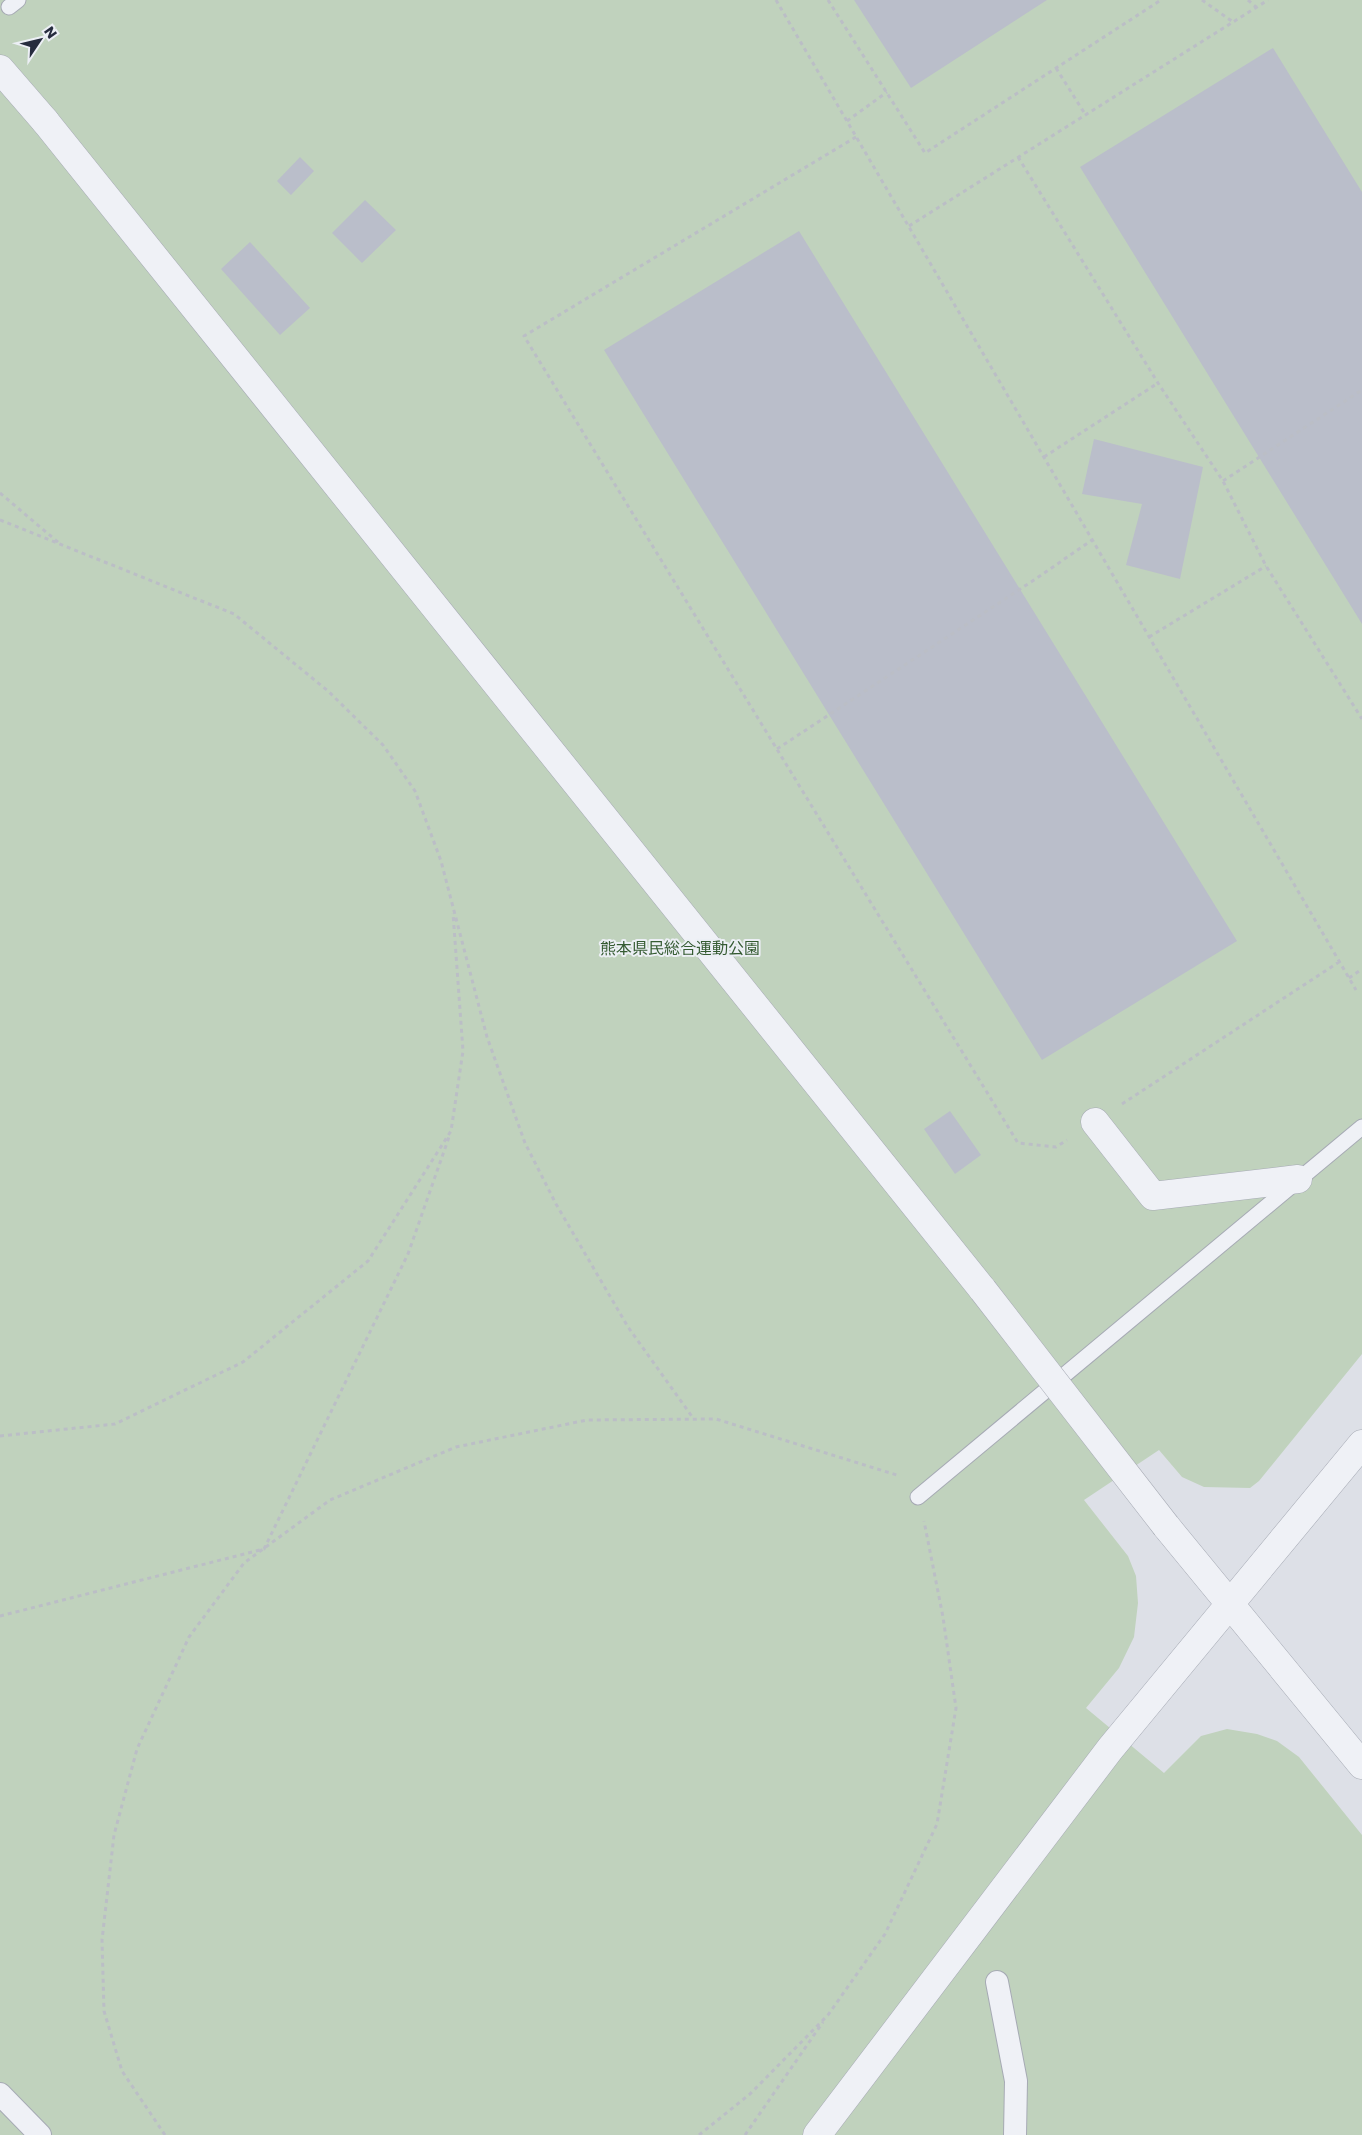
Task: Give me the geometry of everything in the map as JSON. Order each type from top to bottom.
[{"type":"street","points":[[0,69],[45,121],[983,1290],[1229,1605],[1362,1765]]},
{"type":"street","points":[[1095,1122],[1153,1196],[1298,1179]]},
{"type":"street","points":[[817,2135],[1110,1749],[1362,1444]]},
{"type":"street","points":[[997,1982],[1016,2081],[1015,2135]]},
{"type":"street","points":[[0,2094],[40,2135]]},
{"type":"lane","points":[[918,1497],[1362,1127]]},
{"type":"path","points":[[776,0],[1356,990]]},
{"type":"path","points":[[828,0],[925,154],[1162,0]]},
{"type":"path","points":[[1202,0],[1233,22]]},
{"type":"path","points":[[1248,0],[1256,7]]},
{"type":"path","points":[[909,226],[1268,0]]},
{"type":"path","points":[[1056,68],[1085,115]]},
{"type":"path","points":[[847,121],[887,92]]},
{"type":"path","points":[[856,137],[524,336],[1018,1144],[1056,1147],[1339,962]]},
{"type":"path","points":[[1018,157],[1158,383],[1223,481],[1266,566],[1362,719]]},
{"type":"path","points":[[1044,457],[1158,383]]},
{"type":"path","points":[[1223,481],[1362,390]]},
{"type":"path","points":[[0,493],[62,545]]},
{"type":"path","points":[[0,520],[234,614],[328,691],[383,745],[415,791],[441,861],[488,1037],[525,1143],[556,1204],[628,1327],[693,1419]]},
{"type":"path","points":[[777,749],[1092,540]]},
{"type":"path","points":[[1149,638],[1266,566]]},
{"type":"path","points":[[0,1616],[264,1549],[408,1254],[451,1131],[463,1051],[453,904]]},
{"type":"path","points":[[1349,978],[1362,969]]},
{"type":"path","points":[[0,1436],[116,1424],[244,1362],[368,1261],[451,1131]]},
{"type":"path","points":[[165,2135],[122,2071],[104,2011],[102,1940],[114,1835],[137,1750],[189,1638],[244,1563],[330,1500],[456,1448],[587,1420],[693,1419],[716,1419],[904,1477],[918,1497],[943,1617],[956,1708],[937,1824],[885,1934],[745,2135]]},
{"type":"path","points":[[699,2135],[750,2094],[828,2015]]},
{"type":"green space","name":"熊本県民総合運動公園","points":[[0,0],[1362,0],[1362,1354],[1259,1481],[1250,1488],[1204,1487],[1182,1477],[1159,1450],[1084,1500],[1128,1556],[1136,1576],[1138,1603],[1134,1637],[1119,1668],[1086,1708],[1164,1773],[1201,1736],[1227,1729],[1257,1734],[1277,1741],[1299,1757],[1362,1835],[1362,2135],[0,2135]]},
{"type":"building","points":[[854,0],[1047,0],[911,88]]},
{"type":"building","points":[[1273,48],[1362,192],[1362,624],[1080,167]]},
{"type":"building","points":[[300,157],[314,171],[291,195],[277,181]]},
{"type":"building","points":[[365,200],[396,230],[362,263],[332,233]]},
{"type":"building","points":[[799,231],[1237,941],[1042,1060],[604,350]]},
{"type":"building","points":[[250,242],[310,308],[280,335],[221,269]]},
{"type":"building","points":[[1094,439],[1203,467],[1180,579],[1126,565],[1142,504],[1082,494]]},
{"type":"building","points":[[950,1111],[981,1155],[955,1174],[924,1129]]}]
